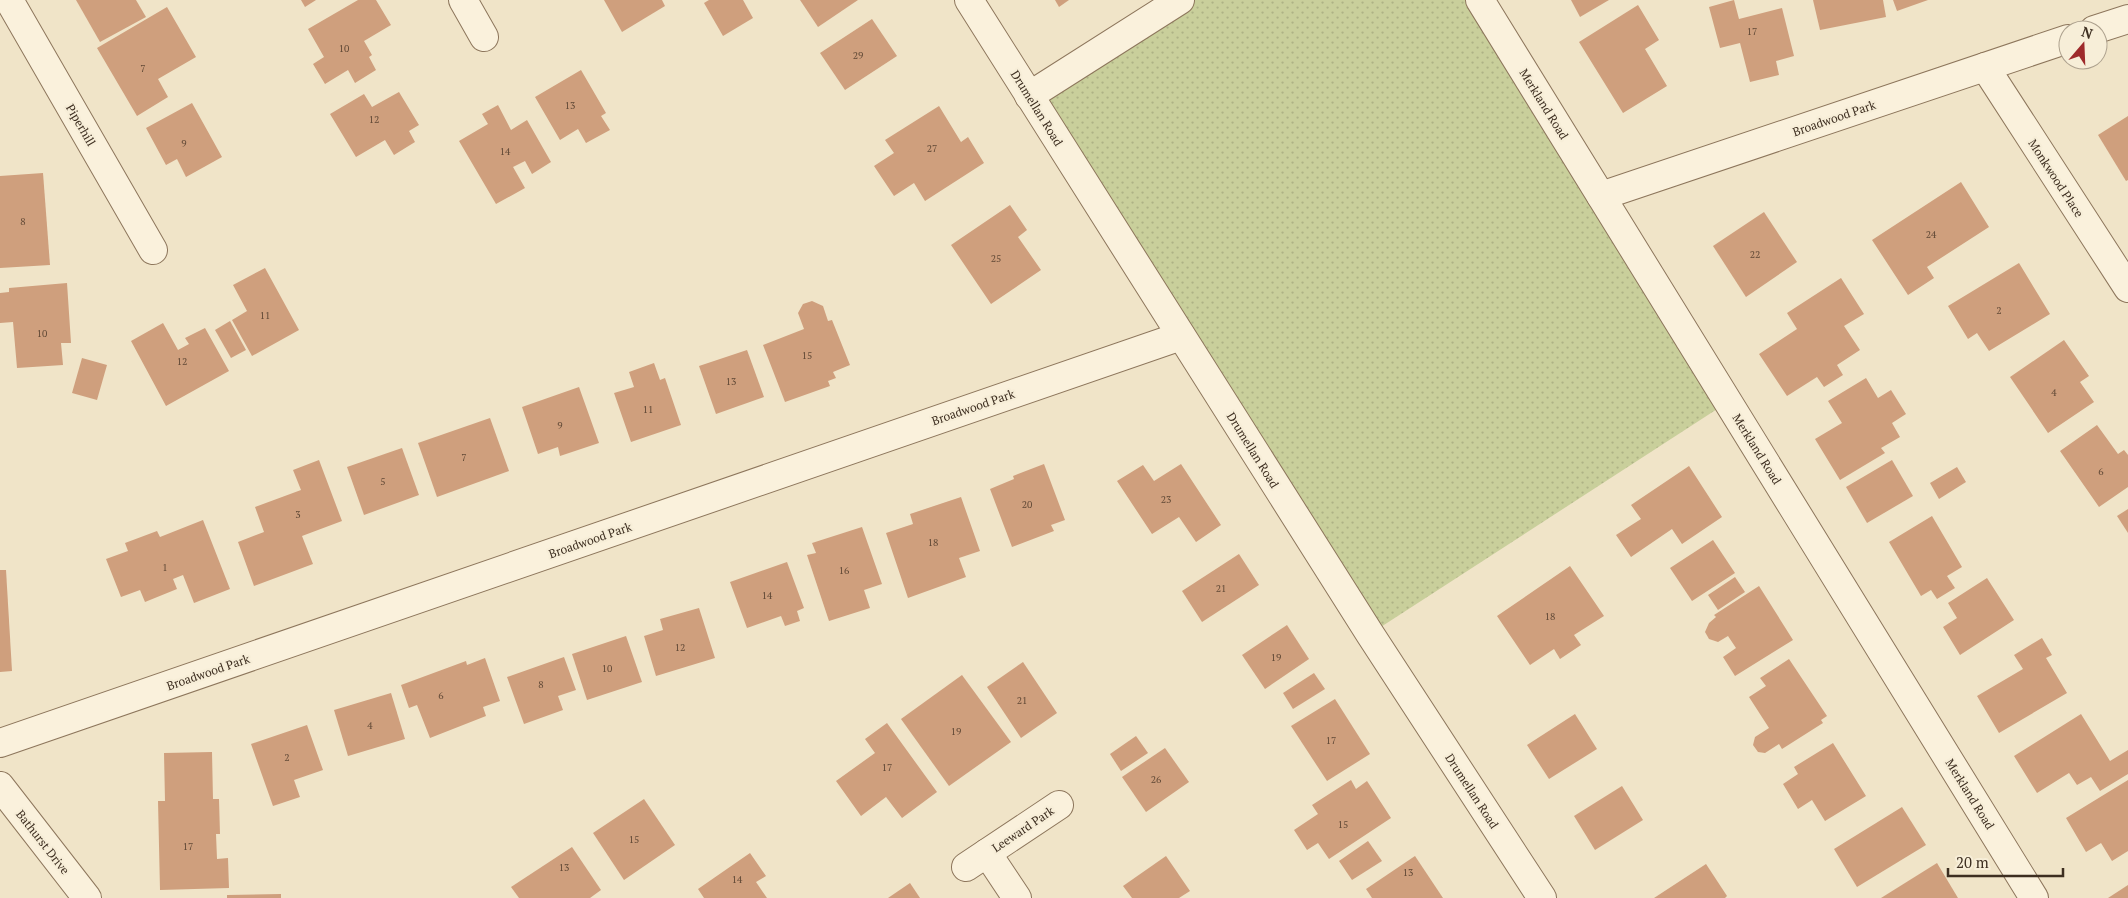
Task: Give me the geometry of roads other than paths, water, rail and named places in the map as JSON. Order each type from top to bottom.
[{"type":"street","name":"Piperhill","points":[[9,0],[154,250]]},
{"type":"street","points":[[463,0],[484,37]]},
{"type":"street","name":"Drumellan Road","points":[[969,0],[1370,634],[1542,898]]},
{"type":"street","points":[[1029,96],[1180,0]]},
{"type":"street","name":"Merkland Road","points":[[1480,0],[2034,898]]},
{"type":"street","points":[[2108,25],[2128,19]]},
{"type":"street","name":"Broadwood Park","points":[[1601,196],[2058,42]]},
{"type":"street","name":"Monkwood Place","points":[[1985,67],[2128,288]]},
{"type":"street","name":"Broadwood Park","points":[[0,743],[1181,336]]},
{"type":"street","name":"Bathurst Drive","points":[[0,786],[87,898]]},
{"type":"street","name":"Leeward Park","points":[[1017,898],[976,860],[1059,805]]}]
